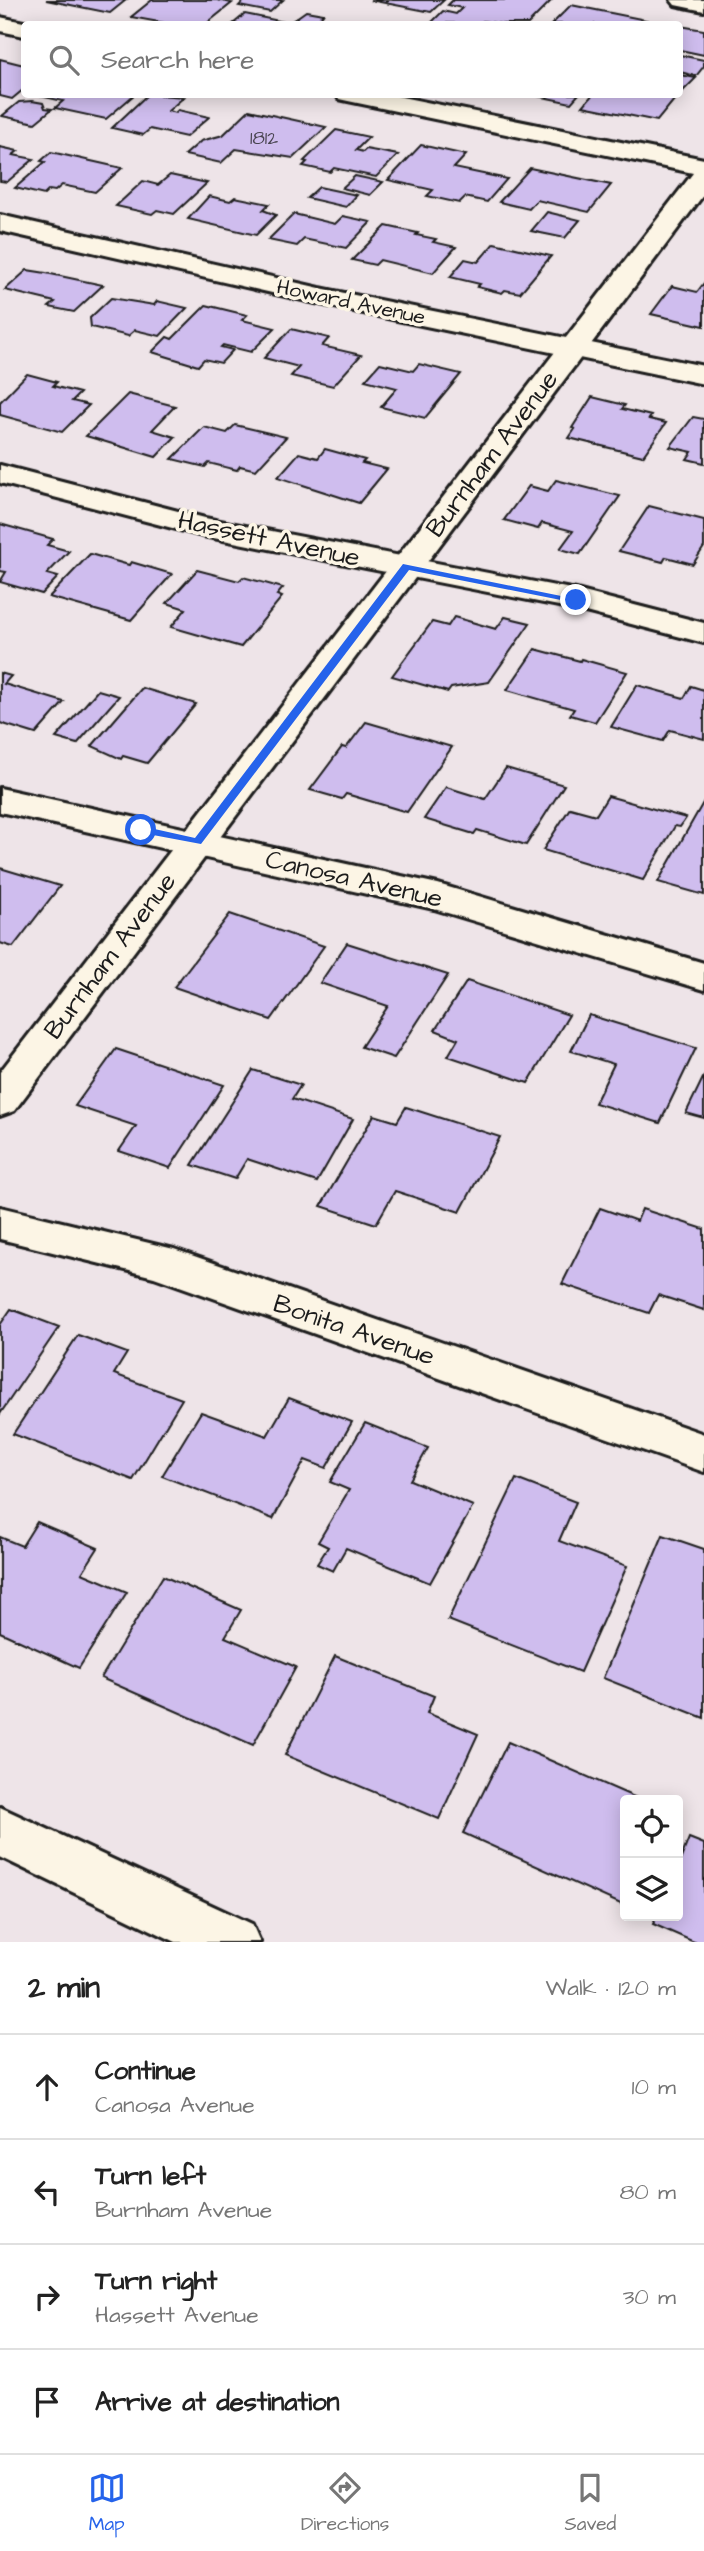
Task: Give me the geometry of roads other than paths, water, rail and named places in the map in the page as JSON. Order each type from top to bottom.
[{"type":"street","points":[[683,0],[704,4]]},
{"type":"street","points":[[0,24],[21,28]]},
{"type":"street","points":[[368,98],[704,167]]},
{"type":"street","name":"Burnham Avenue","points":[[0,1101],[704,176]]},
{"type":"street","name":"Howard Avenue","points":[[0,223],[320,296],[704,375]]},
{"type":"street","name":"Hassett Avenue","points":[[0,474],[203,527],[576,600],[704,633]]},
{"type":"street","name":"Canosa Avenue","points":[[0,800],[438,897],[704,977]]},
{"type":"street","name":"Bonita Avenue","points":[[0,1223],[159,1261],[704,1452]]},
{"type":"street","points":[[0,1831],[233,1942]]}]
